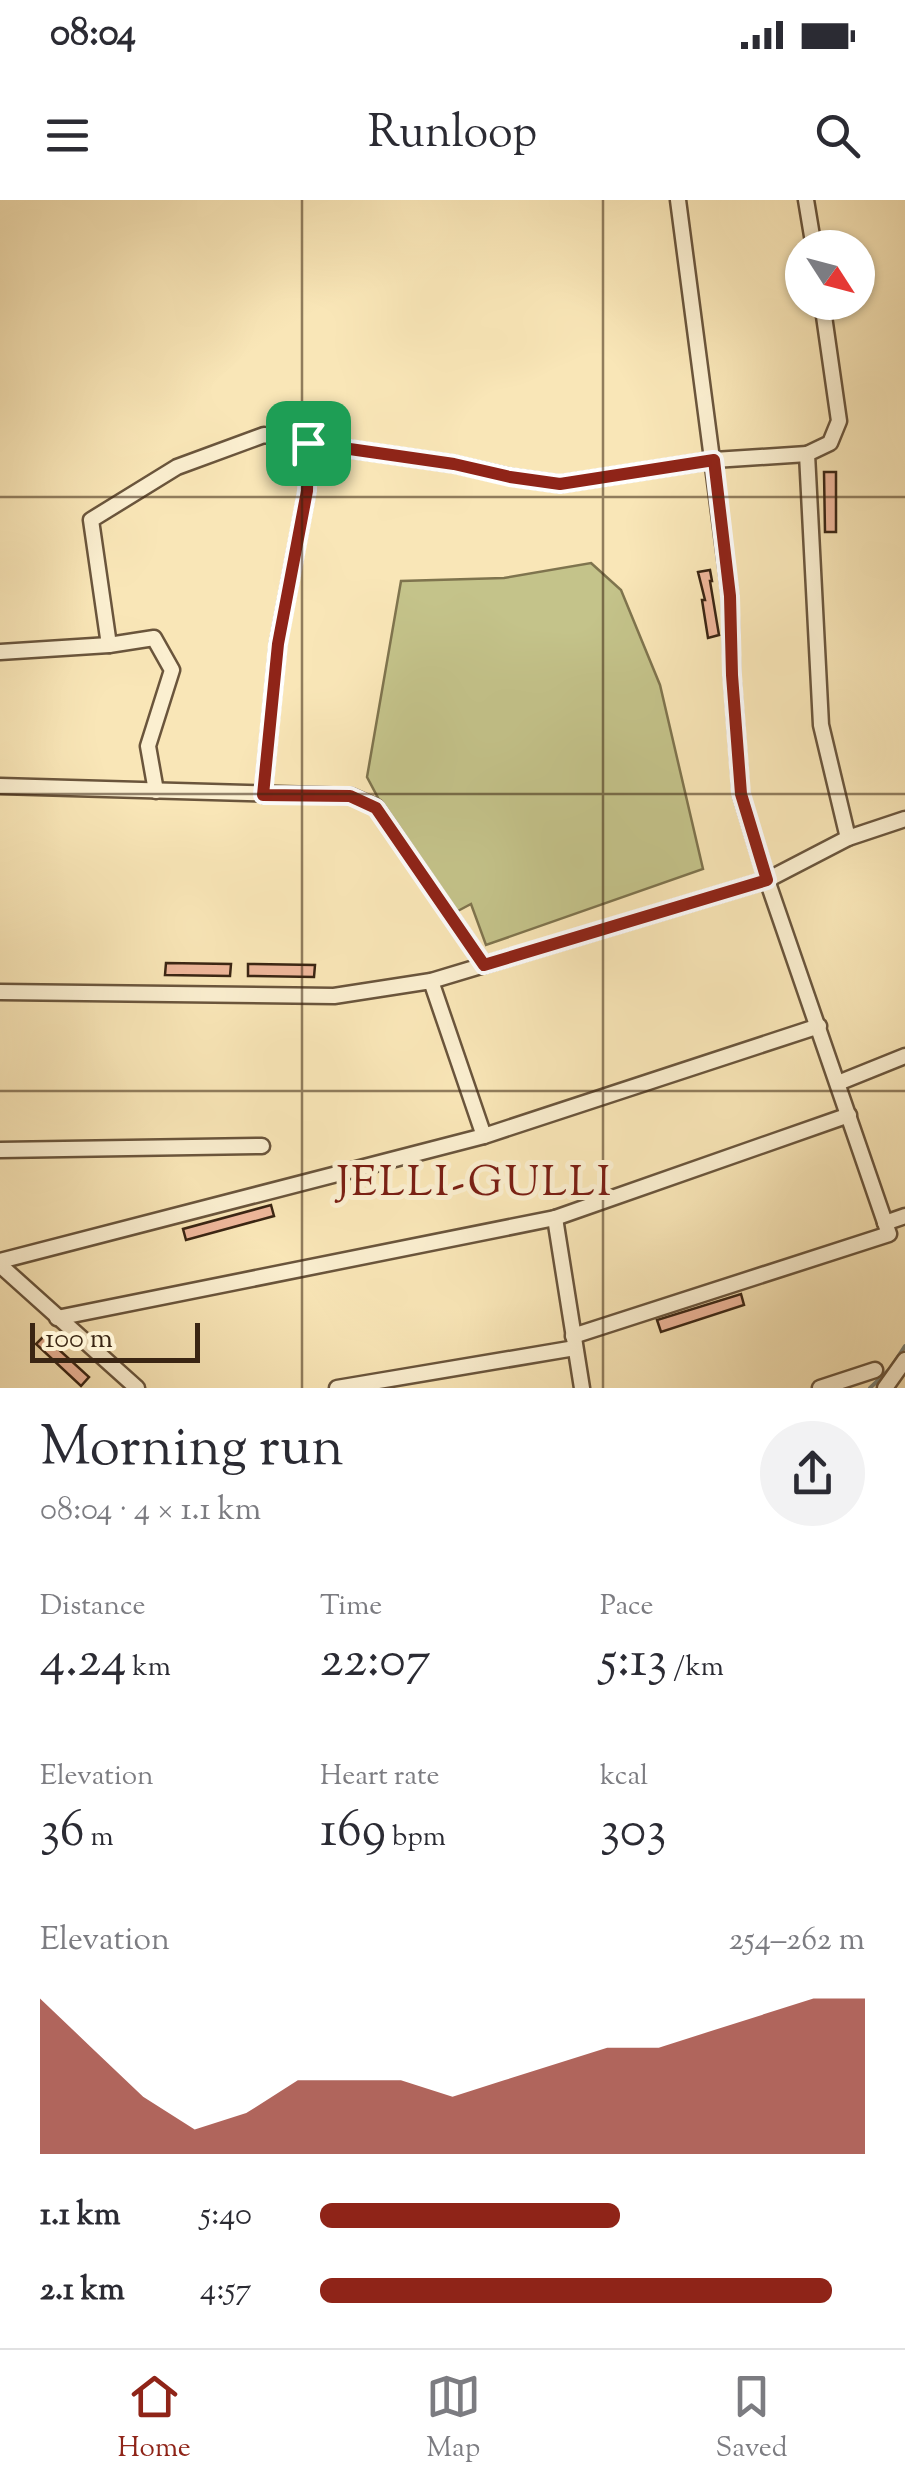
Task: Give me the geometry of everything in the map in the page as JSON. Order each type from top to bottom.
[{"type":"street","points":[[678,200],[730,596],[741,794],[887,1229]]},
{"type":"street","points":[[806,200],[811,230]]},
{"type":"street","points":[[109,645],[91,520],[177,466],[264,435],[560,484],[714,460],[807,454],[830,443],[839,420],[825,320]]},
{"type":"street","points":[[263,795],[278,644],[307,491],[308,443]]},
{"type":"street","points":[[807,454],[821,726],[848,838]]},
{"type":"street","points":[[0,652],[154,638],[172,670],[148,746],[156,792]]},
{"type":"street","points":[[0,786],[350,796],[376,808],[484,965]]},
{"type":"street","points":[[0,992],[334,996],[431,981],[767,880],[848,838],[905,819]]},
{"type":"street","points":[[431,981],[484,1136]]},
{"type":"street","points":[[0,1263],[484,1136],[819,1026]]},
{"type":"street","points":[[838,1083],[905,1056]]},
{"type":"street","points":[[57,1318],[556,1218],[849,1115]]},
{"type":"street","points":[[0,1150],[262,1146]]},
{"type":"street","points":[[337,1388],[574,1342],[887,1229],[905,1216]]},
{"type":"street","points":[[556,1218],[582,1388]]},
{"type":"street","points":[[0,1263],[137,1388]]},
{"type":"street","points":[[886,1388],[905,1360]]},
{"type":"street","points":[[820,1388],[874,1370]]},
{"type":"shaded area","points":[[591,563],[621,590],[660,685],[703,869],[486,945],[471,904],[454,913],[401,841],[367,777],[401,581],[504,578]]},
{"type":"building","points":[[824,472],[836,472],[836,532],[825,532]]},
{"type":"building","points":[[710,570],[719,635],[708,638],[698,572]]},
{"type":"building","points":[[166,963],[231,964],[230,976],[165,975]]},
{"type":"building","points":[[248,964],[315,965],[314,977],[248,976]]},
{"type":"building","points":[[271,1205],[274,1216],[186,1240],[183,1229]]},
{"type":"building","points":[[741,1294],[744,1305],[661,1332],[657,1320]]},
{"type":"building","points":[[44,1336],[89,1377],[81,1386],[36,1344]]},
{"type":"waterway","points":[[870,1388],[890,1369],[905,1346]]},
{"type":"district","name":"JELLI-GULLI","points":[[475,1180]]},
{"type":"route","points":[[308,443],[560,484],[714,460],[730,596],[741,794],[767,880],[484,965],[376,808],[350,796],[263,795],[278,644],[307,491],[308,443]]}]
